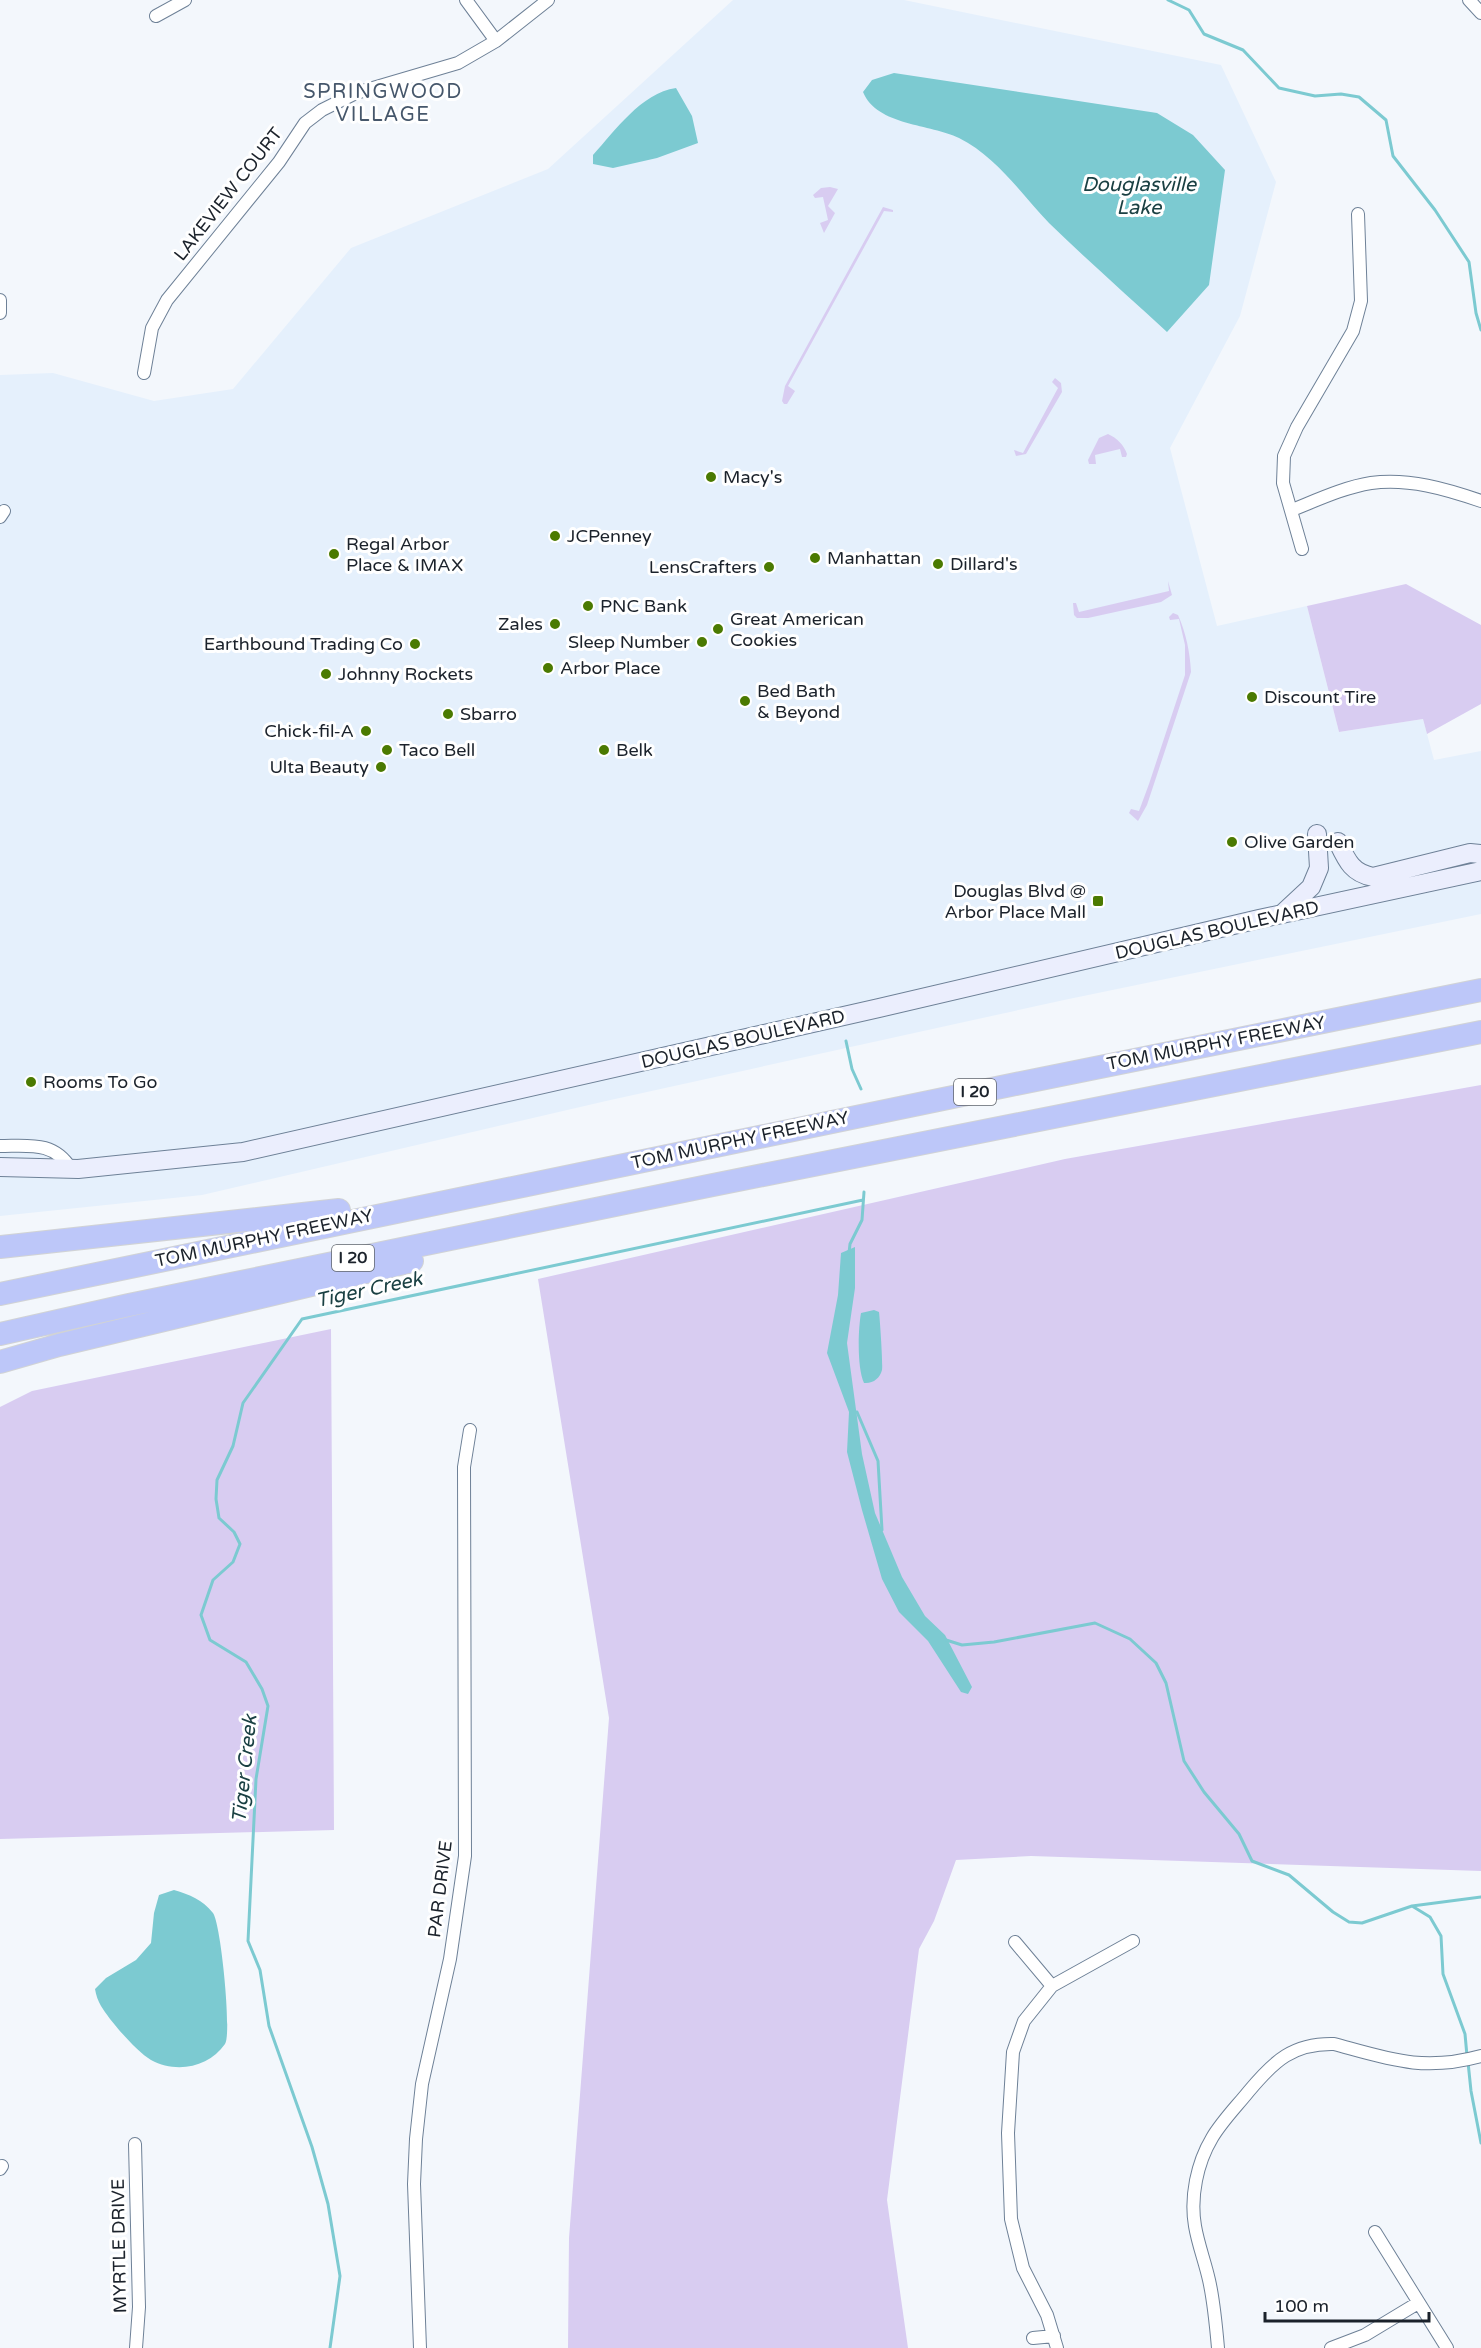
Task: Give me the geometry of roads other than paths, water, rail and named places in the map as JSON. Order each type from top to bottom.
[{"type":"highway","name":"TOM MURPHY FREEWAY","points":[[0,1294],[1481,990]]},
{"type":"highway","name":"TOM MURPHY FREEWAY","points":[[0,1334],[140,1302],[708,1186],[1481,1032]]},
{"type":"highway","points":[[0,1362],[69,1343],[322,1284],[708,1186]]},
{"type":"highway","points":[[0,1247],[469,1196]]},
{"type":"main road","points":[[1282,914],[1311,887],[1319,868],[1317,834]]},
{"type":"main road","points":[[1338,842],[1351,868],[1373,877],[1470,853],[1481,854]]},
{"type":"main road","name":"DOUGLAS BOULEVARD","points":[[0,1167],[72,1169],[161,1162],[254,1150],[867,1011],[1259,919],[1481,871]]},
{"type":"street","points":[[156,16],[185,0]]},
{"type":"street","points":[[466,0],[496,41]]},
{"type":"street","name":"LAKEVIEW COURT","points":[[144,373],[152,328],[167,300],[279,162],[305,123],[322,110],[356,93],[458,63],[496,41],[548,0]]},
{"type":"street","points":[[1469,0],[1481,13]]},
{"type":"street","points":[[1302,549],[1283,483],[1284,456],[1297,428],[1353,331],[1361,301],[1358,214]]},
{"type":"street","points":[[0,300],[0,313]]},
{"type":"street","points":[[1292,510],[1371,483],[1416,483],[1481,501]]},
{"type":"street","points":[[0,1146],[42,1146],[64,1157],[72,1169]]},
{"type":"street","name":"PAR DRIVE","points":[[420,2348],[414,2196],[422,2084],[450,1959],[465,1856],[464,1467],[470,1430]]},
{"type":"street","points":[[1015,1941],[1052,1986]]},
{"type":"street","points":[[1033,2338],[1056,2342],[1047,2315],[1023,2268],[1011,2219],[1008,2167],[1013,2052],[1024,2021],[1052,1986],[1133,1941]]},
{"type":"street","points":[[1218,2348],[1209,2278],[1195,2226],[1196,2181],[1203,2155],[1212,2138],[1261,2076],[1276,2061],[1289,2053],[1323,2044],[1334,2044],[1408,2063],[1447,2063],[1481,2056]]},
{"type":"street","name":"MYRTLE DRIVE","points":[[135,2144],[139,2307],[136,2348]]},
{"type":"street","points":[[1375,2232],[1447,2348]]},
{"type":"street","points":[[1331,2348],[1365,2335],[1418,2302]]},
{"type":"water","name":"Douglasville Lake","points":[[894,73],[1157,113],[1193,135],[1225,170],[1209,285],[1167,332],[1049,223],[985,155],[959,138],[892,118],[880,112],[870,103],[863,92],[872,80]]},
{"type":"water","points":[[676,88],[692,116],[698,143],[657,158],[613,168],[593,164],[593,155],[630,114],[651,97]]},
{"type":"water","points":[[855,1247],[855,1288],[847,1343],[862,1454],[875,1513],[902,1577],[925,1616],[945,1635],[972,1687],[968,1694],[961,1692],[928,1641],[899,1612],[882,1579],[847,1452],[849,1412],[827,1353],[838,1295],[841,1253]]},
{"type":"water","points":[[874,1310],[879,1312],[882,1370],[876,1380],[864,1383],[859,1359],[860,1320],[861,1313]]},
{"type":"water","points":[[174,1890],[195,1898],[213,1913],[222,1957],[227,2021],[225,2044],[218,2052],[201,2063],[182,2067],[161,2064],[138,2050],[105,2012],[95,1989],[106,1978],[136,1960],[151,1943],[154,1913],[159,1895]]},
{"type":"waterway","points":[[1168,0],[1189,10],[1204,34],[1243,50],[1279,88],[1315,96],[1341,94],[1359,97],[1386,120],[1393,156],[1435,210],[1469,262],[1476,313],[1481,330]]},
{"type":"waterway","points":[[846,1041],[852,1069],[861,1089]]},
{"type":"waterway","points":[[849,1253],[850,1244],[862,1220],[864,1192]]},
{"type":"waterway","name":"Tiger Creek","points":[[330,2348],[340,2276],[328,2204],[312,2147],[269,2026],[260,1970],[248,1941],[256,1779],[268,1706],[262,1689],[246,1662],[210,1640],[201,1615],[213,1580],[233,1562],[240,1544],[234,1532],[219,1518],[216,1499],[217,1480],[233,1446],[243,1403],[302,1319],[863,1200]]},
{"type":"waterway","points":[[857,1412],[878,1461],[882,1530]]},
{"type":"waterway","points":[[946,1640],[962,1645],[994,1642],[1095,1623],[1130,1639],[1156,1663],[1166,1683],[1184,1761],[1204,1792],[1239,1834],[1252,1861],[1289,1875],[1333,1912],[1349,1922],[1362,1923],[1412,1906],[1481,1897]]},
{"type":"waterway","points":[[1412,1906],[1430,1917],[1441,1936],[1443,1974],[1465,2034],[1467,2056]]},
{"type":"waterway","points":[[1468,2062],[1481,2143]]},
{"type":"place","name":"Macy's","points":[[711,477]]},
{"type":"place","name":"JCPenney","points":[[555,536]]},
{"type":"place","name":"Regal Arbor Place & IMAX","points":[[334,554]]},
{"type":"place","name":"Manhattan","points":[[815,558]]},
{"type":"place","name":"Dillard's","points":[[938,564]]},
{"type":"place","name":"LensCrafters","points":[[769,567]]},
{"type":"place","name":"PNC Bank","points":[[588,606]]},
{"type":"place","name":"Zales","points":[[555,624]]},
{"type":"place","name":"Great American Cookies","points":[[718,629]]},
{"type":"place","name":"Sleep Number","points":[[702,642]]},
{"type":"place","name":"Earthbound Trading Co","points":[[415,644]]},
{"type":"place","name":"Arbor Place","points":[[548,668]]},
{"type":"place","name":"Johnny Rockets","points":[[326,674]]},
{"type":"place","name":"Discount Tire","points":[[1252,697]]},
{"type":"place","name":"Bed Bath & Beyond","points":[[745,701]]},
{"type":"place","name":"Sbarro","points":[[448,714]]},
{"type":"place","name":"Chick-fil-A","points":[[366,731]]},
{"type":"place","name":"Taco Bell","points":[[387,750]]},
{"type":"place","name":"Belk","points":[[604,750]]},
{"type":"place","name":"Ulta Beauty","points":[[381,767]]},
{"type":"place","name":"Olive Garden","points":[[1232,842]]},
{"type":"place","name":"Douglas Blvd @ Arbor Place Mall","points":[[1098,901]]},
{"type":"place","name":"Rooms To Go","points":[[31,1082]]},
{"type":"district","name":"SPRINGWOOD VILLAGE","points":[[383,104]]}]
